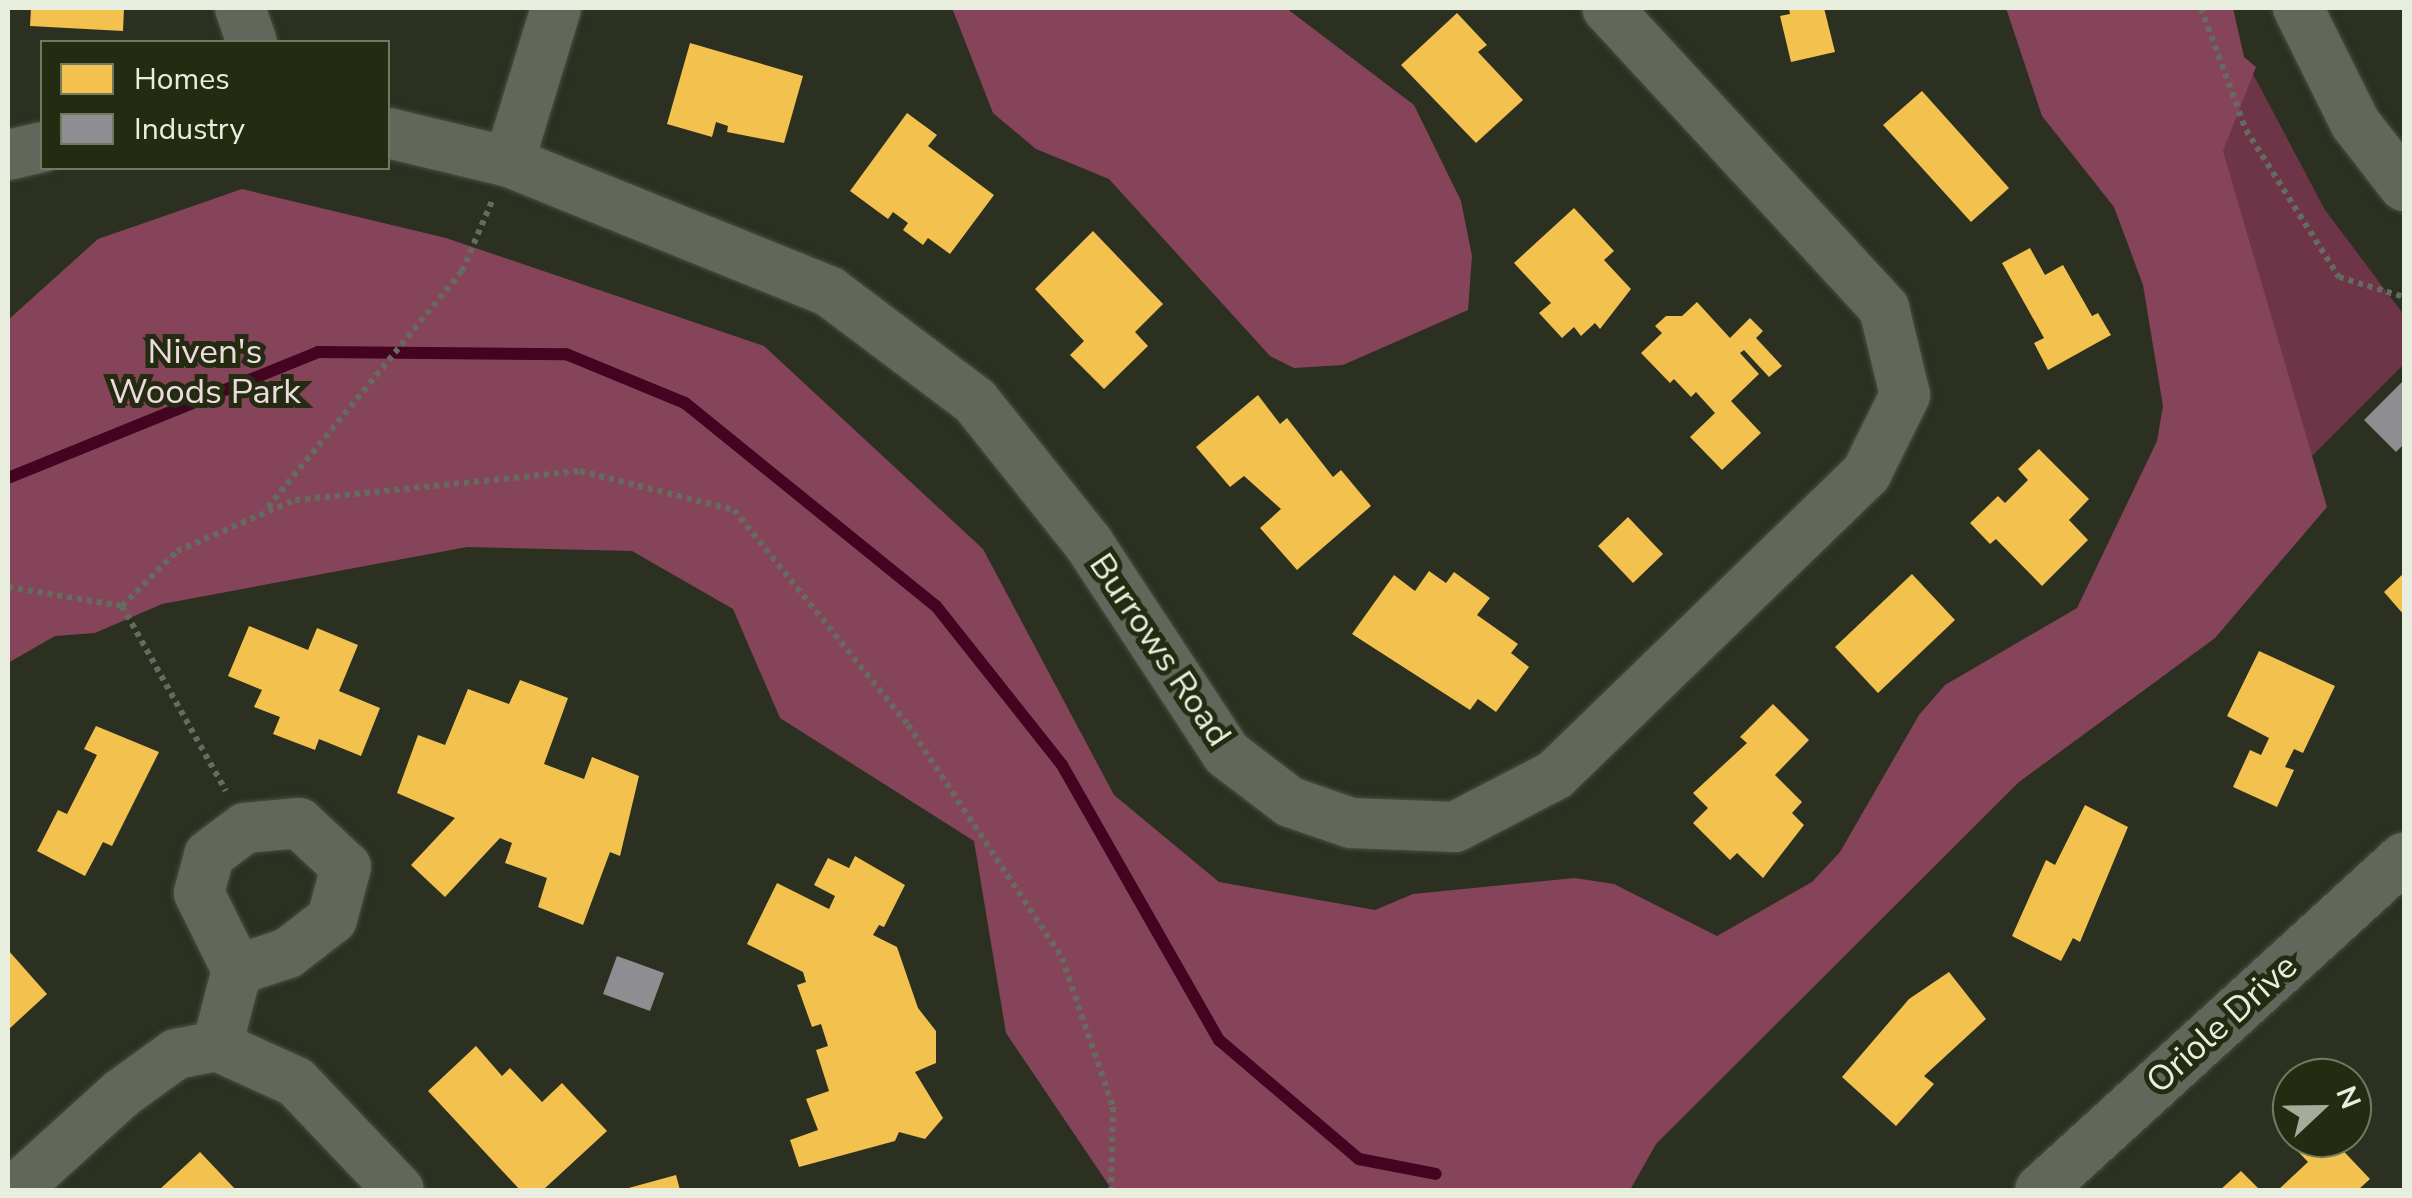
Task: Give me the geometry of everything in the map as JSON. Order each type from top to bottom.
[{"type":"street","points":[[240,8],[251,40]]},
{"type":"street","points":[[509,162],[556,8]]},
{"type":"street","name":"Burrows Road","points":[[390,134],[509,162],[830,292],[908,344],[975,401],[1090,544],[1228,754],[1290,802],[1351,822],[1454,827],[1556,774],[1866,474],[1906,395],[1884,308],[1606,8]]},
{"type":"street","points":[[2298,8],[2355,124],[2404,186]]},
{"type":"street","points":[[8,155],[40,147]]},
{"type":"street","points":[[217,1046],[237,970],[199,893],[209,855],[245,828],[299,823],[346,867],[332,919],[288,953],[237,970]]},
{"type":"street","name":"Oriole Drive","points":[[2040,1190],[2404,858]]},
{"type":"street","points":[[16,1190],[122,1093],[176,1054],[217,1046],[296,1082],[399,1190]]},
{"type":"path","points":[[2201,8],[2246,130],[2339,277],[2404,297]]},
{"type":"path","points":[[268,508],[367,380],[462,270],[509,162]]},
{"type":"path","points":[[122,606],[177,550],[268,508],[295,500],[580,471],[734,510],[908,725],[1062,958],[1112,1106],[1111,1190]]},
{"type":"path","points":[[8,587],[122,606]]},
{"type":"path","points":[[122,606],[245,828]]},
{"type":"shaded area","points":[[2060,43],[2244,57],[2325,210],[2404,315],[2404,364],[2292,476]]},
{"type":"green space","points":[[952,8],[1286,8],[1414,105],[1461,201],[1472,256],[1468,310],[1343,365],[1294,368],[1270,356],[1109,179],[1036,149],[993,113]]},
{"type":"green space","name":"Niven's Woods Park","points":[[2006,8],[2233,8],[2244,57],[2256,67],[2223,151],[2327,507],[2215,638],[2019,782],[1656,1144],[1630,1190],[1112,1190],[1006,1033],[974,841],[780,718],[733,609],[632,551],[467,547],[162,604],[95,633],[55,636],[8,663],[8,320],[98,239],[242,189],[446,238],[764,346],[983,549],[1114,795],[1219,882],[1375,910],[1413,894],[1575,878],[1614,884],[1717,936],[1812,882],[1840,852],[1919,715],[1945,685],[2077,608],[2157,441],[2163,406],[2143,285],[2114,207],[2042,116]]},
{"type":"building: Homes","points":[[31,8],[124,8],[123,31],[30,26]]},
{"type":"building: Homes","points":[[1789,8],[1824,8],[1835,52],[1791,62],[1780,16],[1790,14]]},
{"type":"building: Homes","points":[[1457,13],[1487,45],[1478,52],[1523,100],[1476,143],[1401,65]]},
{"type":"building: Homes","points":[[690,43],[803,76],[784,143],[727,132],[728,126],[716,122],[712,137],[667,124]]},
{"type":"building: Homes","points":[[1922,91],[2009,188],[1971,222],[1883,125]]},
{"type":"building: Homes","points":[[907,113],[937,135],[928,146],[994,195],[950,254],[928,238],[923,245],[903,230],[908,223],[893,212],[888,219],[850,191]]},
{"type":"building: Homes","points":[[1574,208],[1614,251],[1604,260],[1631,289],[1600,329],[1595,323],[1581,336],[1574,327],[1562,338],[1539,313],[1551,303],[1514,263]]},
{"type":"building: Homes","points":[[1093,231],[1163,304],[1135,332],[1148,346],[1104,389],[1070,355],[1084,341],[1035,289]]},
{"type":"building: Homes","points":[[2030,248],[2045,275],[2063,265],[2092,316],[2098,313],[2111,335],[2048,370],[2034,343],[2044,338],[2002,263]]},
{"type":"building: Homes","points":[[1697,302],[1730,338],[1750,318],[1763,331],[1756,338],[1782,366],[1769,377],[1744,350],[1740,353],[1759,374],[1731,401],[1761,433],[1722,470],[1690,437],[1715,413],[1696,392],[1691,397],[1674,379],[1670,383],[1641,353],[1662,333],[1655,326],[1666,316],[1682,316]]},
{"type":"building: Homes","points":[[1258,395],[1280,424],[1287,418],[1333,477],[1341,470],[1371,506],[1297,570],[1260,528],[1281,509],[1244,476],[1230,487],[1196,447]]},
{"type":"building: Homes","points":[[2039,449],[2089,499],[2069,520],[2088,540],[2042,586],[1996,539],[1990,544],[1970,523],[1998,496],[2005,503],[2028,480],[2018,469]]},
{"type":"building: Homes","points":[[1628,517],[1663,554],[1633,583],[1598,546]]},
{"type":"building: Homes","points":[[1429,571],[1446,583],[1454,572],[1490,598],[1477,615],[1518,644],[1511,653],[1529,667],[1496,712],[1478,699],[1470,710],[1352,634],[1394,575],[1415,591]]},
{"type":"building: Homes","points":[[2404,573],[2404,615],[2384,592]]},
{"type":"building: Homes","points":[[1912,574],[1955,620],[1878,693],[1835,647]]},
{"type":"building: Homes","points":[[249,626],[308,650],[317,628],[358,645],[339,691],[380,708],[361,756],[319,739],[315,750],[273,734],[280,717],[254,707],[262,690],[228,676]]},
{"type":"building: Homes","points":[[2259,651],[2335,686],[2303,753],[2294,749],[2285,767],[2294,770],[2277,807],[2233,787],[2250,750],[2261,755],[2269,738],[2227,716]]},
{"type":"building: Homes","points":[[520,680],[568,698],[544,764],[584,779],[592,757],[639,776],[620,856],[610,852],[583,925],[538,907],[547,878],[505,863],[512,843],[500,838],[445,897],[411,865],[455,818],[397,793],[418,735],[445,745],[468,689],[509,704]]},
{"type":"building: Homes","points":[[1773,704],[1809,740],[1775,775],[1802,802],[1792,813],[1804,825],[1763,878],[1737,853],[1730,860],[1693,823],[1708,808],[1693,793],[1747,743],[1740,737]]},
{"type":"building: Homes","points":[[96,726],[159,752],[112,846],[103,842],[85,876],[37,851],[58,810],[67,814],[97,755],[84,749]]},
{"type":"building: Homes","points":[[2085,805],[2128,827],[2080,942],[2073,938],[2061,961],[2012,936],[2046,860],[2055,865]]},
{"type":"building: Homes","points":[[855,856],[905,885],[884,927],[879,925],[873,935],[897,947],[918,1008],[936,1031],[936,1063],[915,1072],[943,1118],[925,1139],[899,1132],[895,1141],[799,1167],[790,1140],[818,1130],[806,1099],[829,1091],[816,1050],[828,1046],[821,1024],[812,1027],[797,985],[806,982],[803,972],[747,944],[777,883],[829,909],[835,896],[814,885],[828,858],[849,868]]},
{"type":"building: Homes","points":[[8,950],[47,994],[8,1030]]},
{"type":"building: Homes","points":[[1949,972],[1986,1019],[1924,1076],[1934,1084],[1896,1126],[1842,1077],[1909,999]]},
{"type":"building: Homes","points":[[476,1046],[502,1076],[510,1068],[542,1102],[562,1083],[607,1131],[543,1190],[520,1190],[428,1091]]},
{"type":"building: Homes","points":[[200,1152],[236,1190],[159,1190]]},
{"type":"building: Homes","points":[[2304,1158],[2350,1158],[2370,1179],[2358,1190],[2278,1190],[2308,1162]]},
{"type":"building: Homes","points":[[2241,1171],[2260,1190],[2220,1190]]},
{"type":"building: Homes","points":[[676,1175],[680,1190],[625,1190],[625,1189]]},
{"type":"building: Industry","points":[[2404,380],[2404,444],[2396,452],[2364,420]]},
{"type":"building: Industry","points":[[617,956],[664,973],[650,1011],[603,994]]},
{"type":"waterway","points":[[8,478],[318,352],[566,354],[685,403],[936,606],[1062,765],[1219,1040],[1359,1159],[1436,1174]]}]
